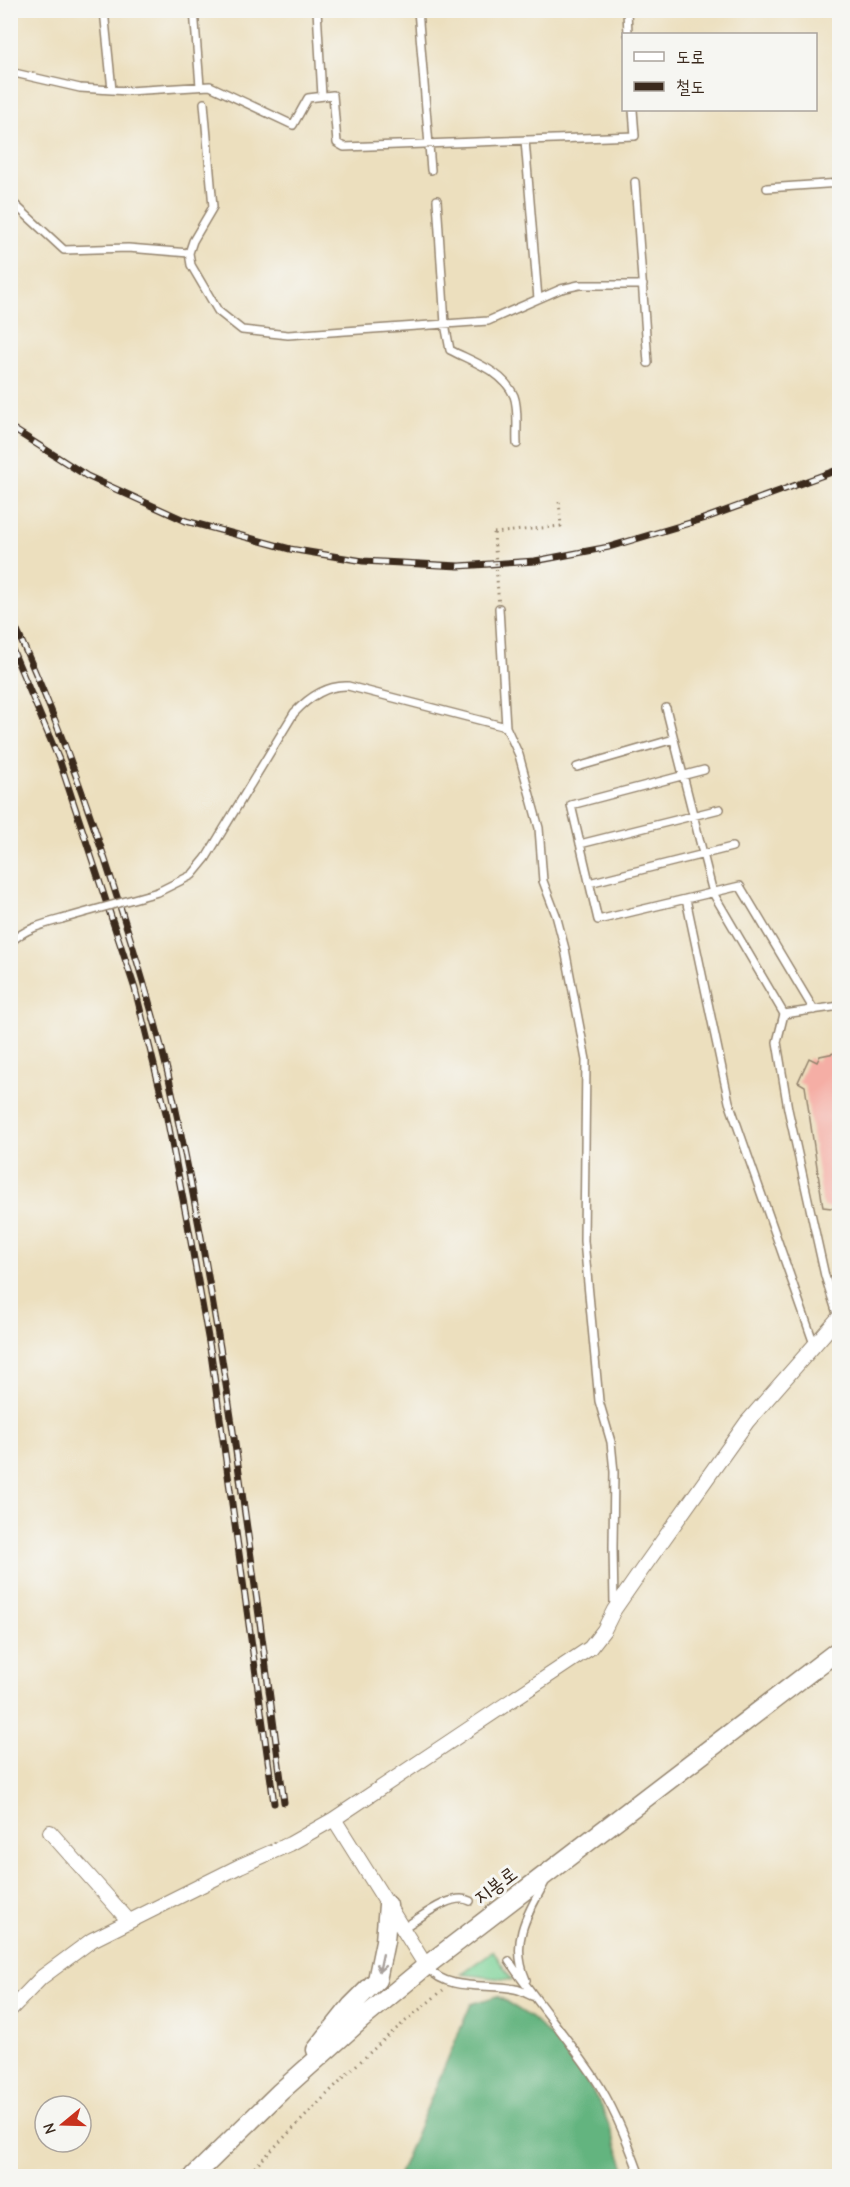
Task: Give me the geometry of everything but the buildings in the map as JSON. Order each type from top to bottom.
[{"type":"main road","name":"지봉로","points":[[194,2176],[294,2080],[426,1966],[838,1650]]},
{"type":"main road","points":[[294,2080],[330,2030],[377,1980],[385,1941],[388,1905]]},
{"type":"street","points":[[10,2010],[61,1961],[92,1940],[240,1866],[290,1844],[334,1819],[574,1660],[596,1641],[604,1630],[614,1610],[747,1422],[839,1316]]},
{"type":"street","points":[[334,1819],[426,1966]]},
{"type":"street","points":[[50,1832],[129,1921]]},
{"type":"lane","points":[[104,10],[112,90]]},
{"type":"lane","points":[[194,10],[200,86]]},
{"type":"lane","points":[[317,10],[322,96]]},
{"type":"lane","points":[[418,10],[431,170]]},
{"type":"lane","points":[[627,10],[628,33]]},
{"type":"lane","points":[[10,72],[80,88],[128,91],[210,86],[294,125],[308,98],[333,95],[337,143],[344,147],[635,136],[633,111]]},
{"type":"lane","points":[[204,103],[213,207],[193,241],[189,253],[191,265],[218,311],[242,330],[288,335],[488,321],[561,289],[579,285],[643,285]]},
{"type":"lane","points":[[525,140],[538,299]]},
{"type":"lane","points":[[635,182],[648,363]]},
{"type":"lane","points":[[767,188],[840,183]]},
{"type":"lane","points":[[10,200],[64,250],[128,248],[189,253]]},
{"type":"lane","points":[[437,200],[445,324],[450,350],[494,372],[507,385],[515,398],[517,444]]},
{"type":"lane","points":[[499,608],[506,727],[519,755],[538,828],[543,881],[556,915],[565,949],[586,1060],[584,1241],[599,1401],[611,1442],[614,1472],[614,1610]]},
{"type":"lane","points":[[10,943],[25,932],[39,926],[158,892],[192,875],[206,858],[294,713],[304,702],[331,687],[348,686],[506,727]]},
{"type":"lane","points":[[666,708],[713,893],[784,1014],[777,1042],[788,1109],[825,1276],[839,1316]]},
{"type":"lane","points":[[577,766],[674,739]]},
{"type":"lane","points":[[704,770],[571,805],[598,920],[740,886],[814,1010]]},
{"type":"lane","points":[[580,844],[720,809]]},
{"type":"lane","points":[[589,883],[732,847]]},
{"type":"lane","points":[[686,899],[729,1102],[814,1344]]},
{"type":"lane","points":[[784,1014],[840,1006]]},
{"type":"lane","points":[[532,1996],[519,1965],[519,1942],[529,1912],[550,1872]]},
{"type":"lane","points":[[403,1928],[451,1899],[464,1898],[470,1901]]},
{"type":"lane","points":[[509,1962],[594,2078],[629,2145],[640,2176]]},
{"type":"lane","points":[[426,1966],[434,1976],[452,1982],[516,1989],[532,1996]]},
{"type":"path","points":[[499,608],[494,533],[561,526],[559,500]]},
{"type":"path","points":[[246,2176],[351,2070],[452,1982]]},
{"type":"green space","points":[[493,1951],[512,1980],[461,1974]]},
{"type":"green space","points":[[497,1996],[529,2016],[570,2054],[602,2107],[628,2176],[398,2176],[471,2004]]},
{"type":"railway","points":[[10,427],[87,476],[186,521],[290,549],[363,561],[459,566],[535,561],[609,547],[703,519],[840,469]]},
{"type":"railway","points":[[10,616],[55,720],[94,826],[138,963],[168,1074],[220,1345],[284,1802]]},
{"type":"railway","points":[[10,644],[60,762],[135,989],[166,1113],[211,1354],[274,1803]]}]
